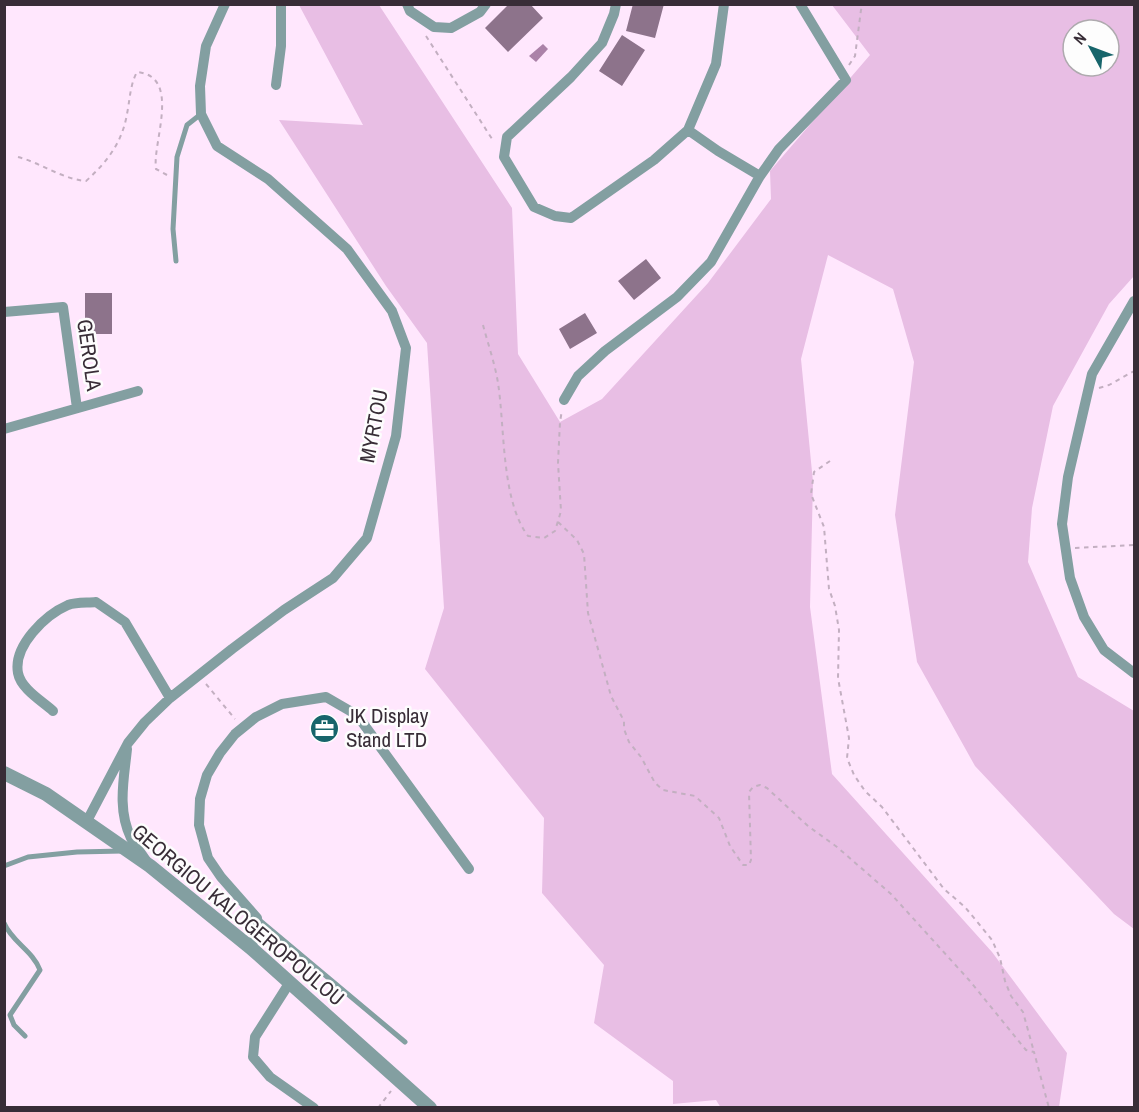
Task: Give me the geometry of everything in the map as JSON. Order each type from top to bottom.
[{"type":"street","name":"MYRTOU","points":[[87,821],[128,743],[145,722],[170,698],[284,610],[333,579],[367,538],[396,436],[406,348],[393,311],[347,249],[268,179],[217,146],[201,114],[200,86],[206,46],[225,4]]},
{"type":"street","points":[[276,85],[281,46],[281,4]]},
{"type":"street","points":[[407,4],[410,11],[434,27],[451,28],[480,12],[486,4]]},
{"type":"street","points":[[616,4],[602,43],[571,77],[507,137],[504,157],[534,207],[555,216],[571,218],[654,160],[688,130],[716,64],[724,4]]},
{"type":"street","points":[[564,400],[578,376],[605,351],[677,297],[711,262],[778,149],[846,80],[800,4]]},
{"type":"street","points":[[688,130],[760,176]]},
{"type":"street","points":[[1134,301],[1092,374],[1068,477],[1062,524],[1070,578],[1084,617],[1104,650],[1134,673]]},
{"type":"street","name":"GEROLA","points":[[4,312],[63,307],[77,408]]},
{"type":"street","points":[[4,429],[138,391]]},
{"type":"street","points":[[53,711],[25,686],[18,674],[18,654],[36,627],[69,605],[96,602],[125,622],[170,698]]},
{"type":"street","points":[[251,948],[258,927],[257,918],[221,877],[208,858],[199,825],[200,799],[207,775],[220,753],[256,717],[282,704],[326,697],[357,715],[469,869]]},
{"type":"street","points":[[128,743],[122,785],[124,818],[131,838],[150,866]]},
{"type":"street","name":"GEORGIOU KALOGEROPOULOU","points":[[4,773],[46,794],[131,851],[251,948],[430,1107]]},
{"type":"street","points":[[290,982],[255,1037],[254,1057],[270,1077],[314,1107]]},
{"type":"lane","points":[[176,261],[173,229],[177,157],[187,125],[201,114]]},
{"type":"lane","points":[[4,867],[28,857],[77,852],[131,851]]},
{"type":"lane","points":[[257,918],[405,1042]]},
{"type":"lane","points":[[4,923],[8,932],[36,962],[40,970],[10,1015],[14,1025],[25,1036]]},
{"type":"path","points":[[843,75],[855,56],[863,4]]},
{"type":"path","points":[[422,30],[504,157]]},
{"type":"path","points":[[18,157],[74,180],[86,182],[118,144],[126,122],[132,82],[137,72],[145,73],[156,79],[161,91],[159,141],[154,160],[156,169],[174,180]]},
{"type":"path","points":[[483,325],[498,381],[509,485],[519,524],[528,536],[544,538],[555,531],[561,511],[558,463],[560,422],[564,400]]},
{"type":"path","points":[[1089,390],[1109,385],[1134,371]]},
{"type":"path","points":[[830,461],[814,472],[811,494],[824,527],[829,589],[835,606],[838,630],[838,678],[849,738],[847,758],[854,775],[865,791],[882,807],[944,889],[965,906],[993,940],[1011,996],[1023,1012],[1049,1107]]},
{"type":"path","points":[[558,522],[577,540],[584,554],[588,614],[611,696],[624,721],[624,729],[629,742],[641,757],[654,783],[663,790],[684,792],[704,803],[719,818],[730,846],[743,865],[749,865],[751,860],[749,792],[753,787],[760,785],[767,788],[808,826],[837,846],[891,894],[969,980],[1026,1050],[1034,1052]]},
{"type":"path","points":[[1066,549],[1134,545]]},
{"type":"path","points":[[208,686],[243,728]]},
{"type":"path","points":[[378,1107],[400,1081]]},
{"type":"shaded area","points":[[299,5],[379,5],[512,208],[518,354],[560,422],[602,399],[708,283],[771,199],[770,171],[870,55],[832,5],[1134,5],[1134,276],[1109,304],[1053,406],[1032,508],[1028,562],[1078,677],[1134,711],[1134,929],[1114,914],[975,766],[917,662],[895,515],[914,362],[893,289],[828,255],[801,359],[813,482],[810,607],[832,774],[992,952],[1067,1053],[1059,1107],[721,1108],[716,1100],[673,1104],[673,1081],[594,1023],[604,965],[542,893],[544,818],[425,669],[444,608],[427,343],[386,286],[279,120],[363,125]]},
{"type":"shaded area","points":[[543,44],[548,49],[536,62],[529,56]]},
{"type":"building","points":[[509,4],[530,4],[543,18],[508,52],[485,28]]},
{"type":"building","points":[[633,4],[664,4],[655,38],[626,31]]},
{"type":"building","points":[[622,35],[645,50],[622,86],[599,71]]},
{"type":"building","points":[[646,259],[661,278],[634,300],[618,281]]},
{"type":"building","points":[[85,293],[112,293],[112,334],[85,334]]},
{"type":"building","points":[[585,313],[597,333],[570,349],[559,329]]},
{"type":"place","name":"JK Display Stand LTD","points":[[325,728]]}]
